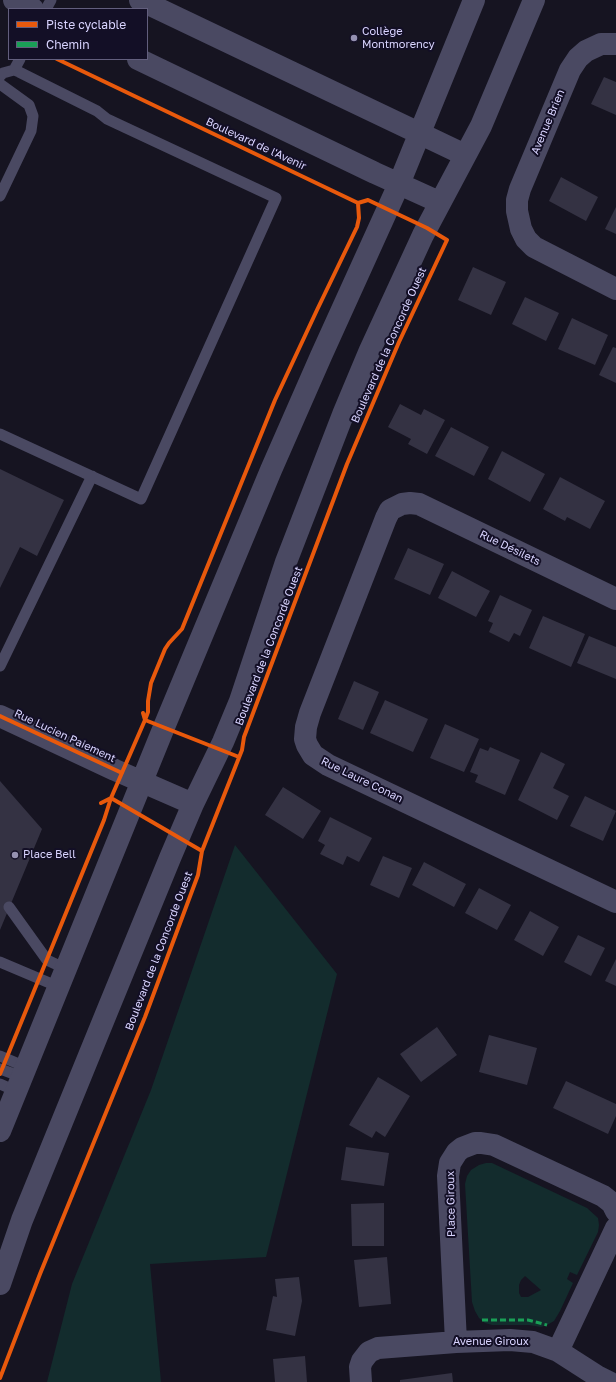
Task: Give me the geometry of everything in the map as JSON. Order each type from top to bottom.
[{"type":"street","points":[[14,0],[31,8]]},
{"type":"street","points":[[140,0],[465,155]]},
{"type":"street","points":[[0,1131],[16,1080],[63,978],[274,463],[399,184],[474,0]]},
{"type":"street","name":"Boulevard de la Concorde Ouest","points":[[0,1284],[22,1220],[109,1007],[193,804],[223,742],[240,701],[286,562],[344,412],[392,302],[439,202],[481,126],[534,0]]},
{"type":"street","name":"Avenue Brien","points":[[616,44],[601,44],[586,51],[578,58],[570,70],[518,195],[517,211],[521,229],[530,243],[540,251],[616,289]]},
{"type":"street","points":[[140,60],[439,202]]},
{"type":"street","name":"Rue Désilets","points":[[402,504],[419,504],[616,599]]},
{"type":"street","name":"Rue Laure Conan","points":[[402,504],[390,510],[386,518],[310,713],[306,727],[305,739],[307,745],[313,754],[328,765],[616,902]]},
{"type":"street","name":"Rue Lucien Paiement","points":[[0,716],[193,804]]},
{"type":"street","name":"Place Giroux","points":[[456,1342],[448,1176],[450,1163],[457,1152],[468,1145],[481,1142],[494,1146],[603,1196],[612,1203],[616,1211]]},
{"type":"street","points":[[558,1350],[616,1228]]},
{"type":"street","name":"Avenue Giroux","points":[[361,1382],[360,1367],[365,1356],[378,1348],[456,1342],[523,1341],[558,1350],[592,1373],[609,1382]]},
{"type":"lane","points":[[14,70],[19,60]]},
{"type":"lane","points":[[0,76],[3,73],[14,70],[97,110],[107,119],[276,198],[141,499],[0,434]]},
{"type":"lane","points":[[0,84],[29,104],[33,116],[31,131],[0,196]]},
{"type":"lane","points":[[0,666],[92,476]]},
{"type":"lane","points":[[9,907],[47,960],[63,978]]},
{"type":"lane","points":[[0,962],[63,978]]},
{"type":"lane","points":[[0,1056],[16,1080]]},
{"type":"lane","points":[[0,1069],[16,1080]]},
{"type":"green space","points":[[235,845],[337,974],[266,1257],[150,1264],[161,1382],[47,1382],[72,1284],[151,1090]]},
{"type":"green space","points":[[492,1163],[587,1208],[598,1218],[598,1232],[577,1275],[570,1272],[567,1279],[573,1283],[554,1321],[547,1325],[541,1327],[529,1325],[492,1325],[485,1323],[479,1318],[475,1311],[472,1302],[465,1184],[467,1176],[471,1170],[479,1165]],"holes":[[[525,1276],[541,1290],[528,1297],[521,1297],[519,1293],[519,1285]]]},
{"type":"building","points":[[604,77],[616,82],[616,115],[591,104]]},
{"type":"building","points":[[561,177],[598,197],[586,221],[549,201]]},
{"type":"building","points":[[616,207],[616,234],[605,229]]},
{"type":"building","points":[[473,267],[506,282],[491,315],[458,300]]},
{"type":"building","points":[[525,297],[559,313],[546,341],[512,324]]},
{"type":"building","points":[[572,318],[608,335],[595,365],[558,349]]},
{"type":"building","points":[[613,347],[616,348],[616,383],[599,375]]},
{"type":"building","points":[[400,404],[421,415],[424,409],[445,420],[427,454],[408,444],[411,439],[388,427]]},
{"type":"building","points":[[451,427],[489,447],[474,476],[435,456]]},
{"type":"building","points":[[502,451],[545,474],[530,502],[488,479]]},
{"type":"building","points":[[0,469],[64,500],[37,556],[20,547],[0,588]]},
{"type":"building","points":[[560,477],[605,501],[590,529],[567,517],[565,521],[543,509]]},
{"type":"building","points":[[408,548],[444,564],[430,595],[394,579]]},
{"type":"building","points":[[452,571],[490,591],[476,617],[438,598]]},
{"type":"building","points":[[500,595],[532,610],[520,636],[514,633],[509,642],[489,632],[493,623],[488,621]]},
{"type":"building","points":[[543,616],[585,634],[571,667],[529,648]]},
{"type":"building","points":[[589,636],[616,647],[616,679],[577,663]]},
{"type":"building","points":[[354,681],[379,692],[363,730],[338,719]]},
{"type":"building","points":[[385,700],[428,719],[413,752],[370,733]]},
{"type":"building","points":[[445,724],[479,739],[464,772],[430,758]]},
{"type":"building","points":[[490,747],[520,760],[505,795],[475,782],[478,775],[470,772],[480,748],[488,751]]},
{"type":"building","points":[[541,752],[565,764],[553,788],[569,796],[557,820],[518,800]]},
{"type":"building","name":"Place Bell","points":[[0,781],[42,829],[0,930]]},
{"type":"building","points":[[283,787],[321,811],[303,839],[265,815]]},
{"type":"building","points":[[585,796],[616,811],[603,841],[570,826]]},
{"type":"building","points":[[330,817],[372,838],[359,862],[347,856],[343,865],[320,854],[325,845],[318,841]]},
{"type":"building","points":[[383,856],[412,868],[399,898],[370,885]]},
{"type":"building","points":[[424,862],[466,884],[454,907],[412,885]]},
{"type":"building","points":[[479,888],[511,905],[497,930],[465,913]]},
{"type":"building","points":[[530,911],[559,927],[543,956],[514,940]]},
{"type":"building","points":[[578,935],[605,948],[591,976],[564,962]]},
{"type":"building","points":[[616,959],[616,986],[605,981]]},
{"type":"building","points":[[437,1027],[457,1055],[421,1082],[400,1054]]},
{"type":"building","points":[[489,1035],[537,1048],[527,1085],[479,1072]]},
{"type":"building","points":[[378,1077],[410,1096],[385,1137],[376,1131],[372,1138],[349,1125]]},
{"type":"building","points":[[566,1081],[616,1104],[616,1116],[608,1134],[553,1108]]},
{"type":"building","points":[[346,1147],[389,1153],[384,1186],[341,1180]]},
{"type":"building","points":[[384,1203],[384,1246],[352,1246],[351,1204]]},
{"type":"building","points":[[387,1257],[391,1304],[359,1307],[354,1260]]},
{"type":"building","points":[[299,1277],[302,1301],[295,1336],[266,1330],[273,1296],[277,1297],[275,1279]]},
{"type":"building","points":[[305,1356],[307,1382],[275,1382],[273,1359]]},
{"type":"building","points":[[452,1373],[453,1382],[400,1382],[400,1380]]},
{"type":"marked path","points":[[482,1320],[528,1320],[547,1325]]},
{"type":"cycle path","name":"Boulevard de l'Avenir","points":[[0,1378],[40,1274],[145,1017],[198,875],[202,851],[242,750],[244,737],[347,464],[399,342],[447,240],[427,228],[368,200],[358,203],[59,60]]},
{"type":"cycle path","points":[[0,1074],[104,820],[111,798],[145,720],[148,712],[151,683],[165,649],[182,629],[275,400],[357,227],[359,218],[358,203]]},
{"type":"cycle path","points":[[143,713],[145,720],[239,757]]},
{"type":"cycle path","points":[[0,716],[122,773]]},
{"type":"cycle path","points":[[101,803],[111,798],[202,851]]},
{"type":"place","name":"Collège Montmorency","points":[[354,38]]},
{"type":"place","name":"Place Bell","points":[[15,855]]}]
